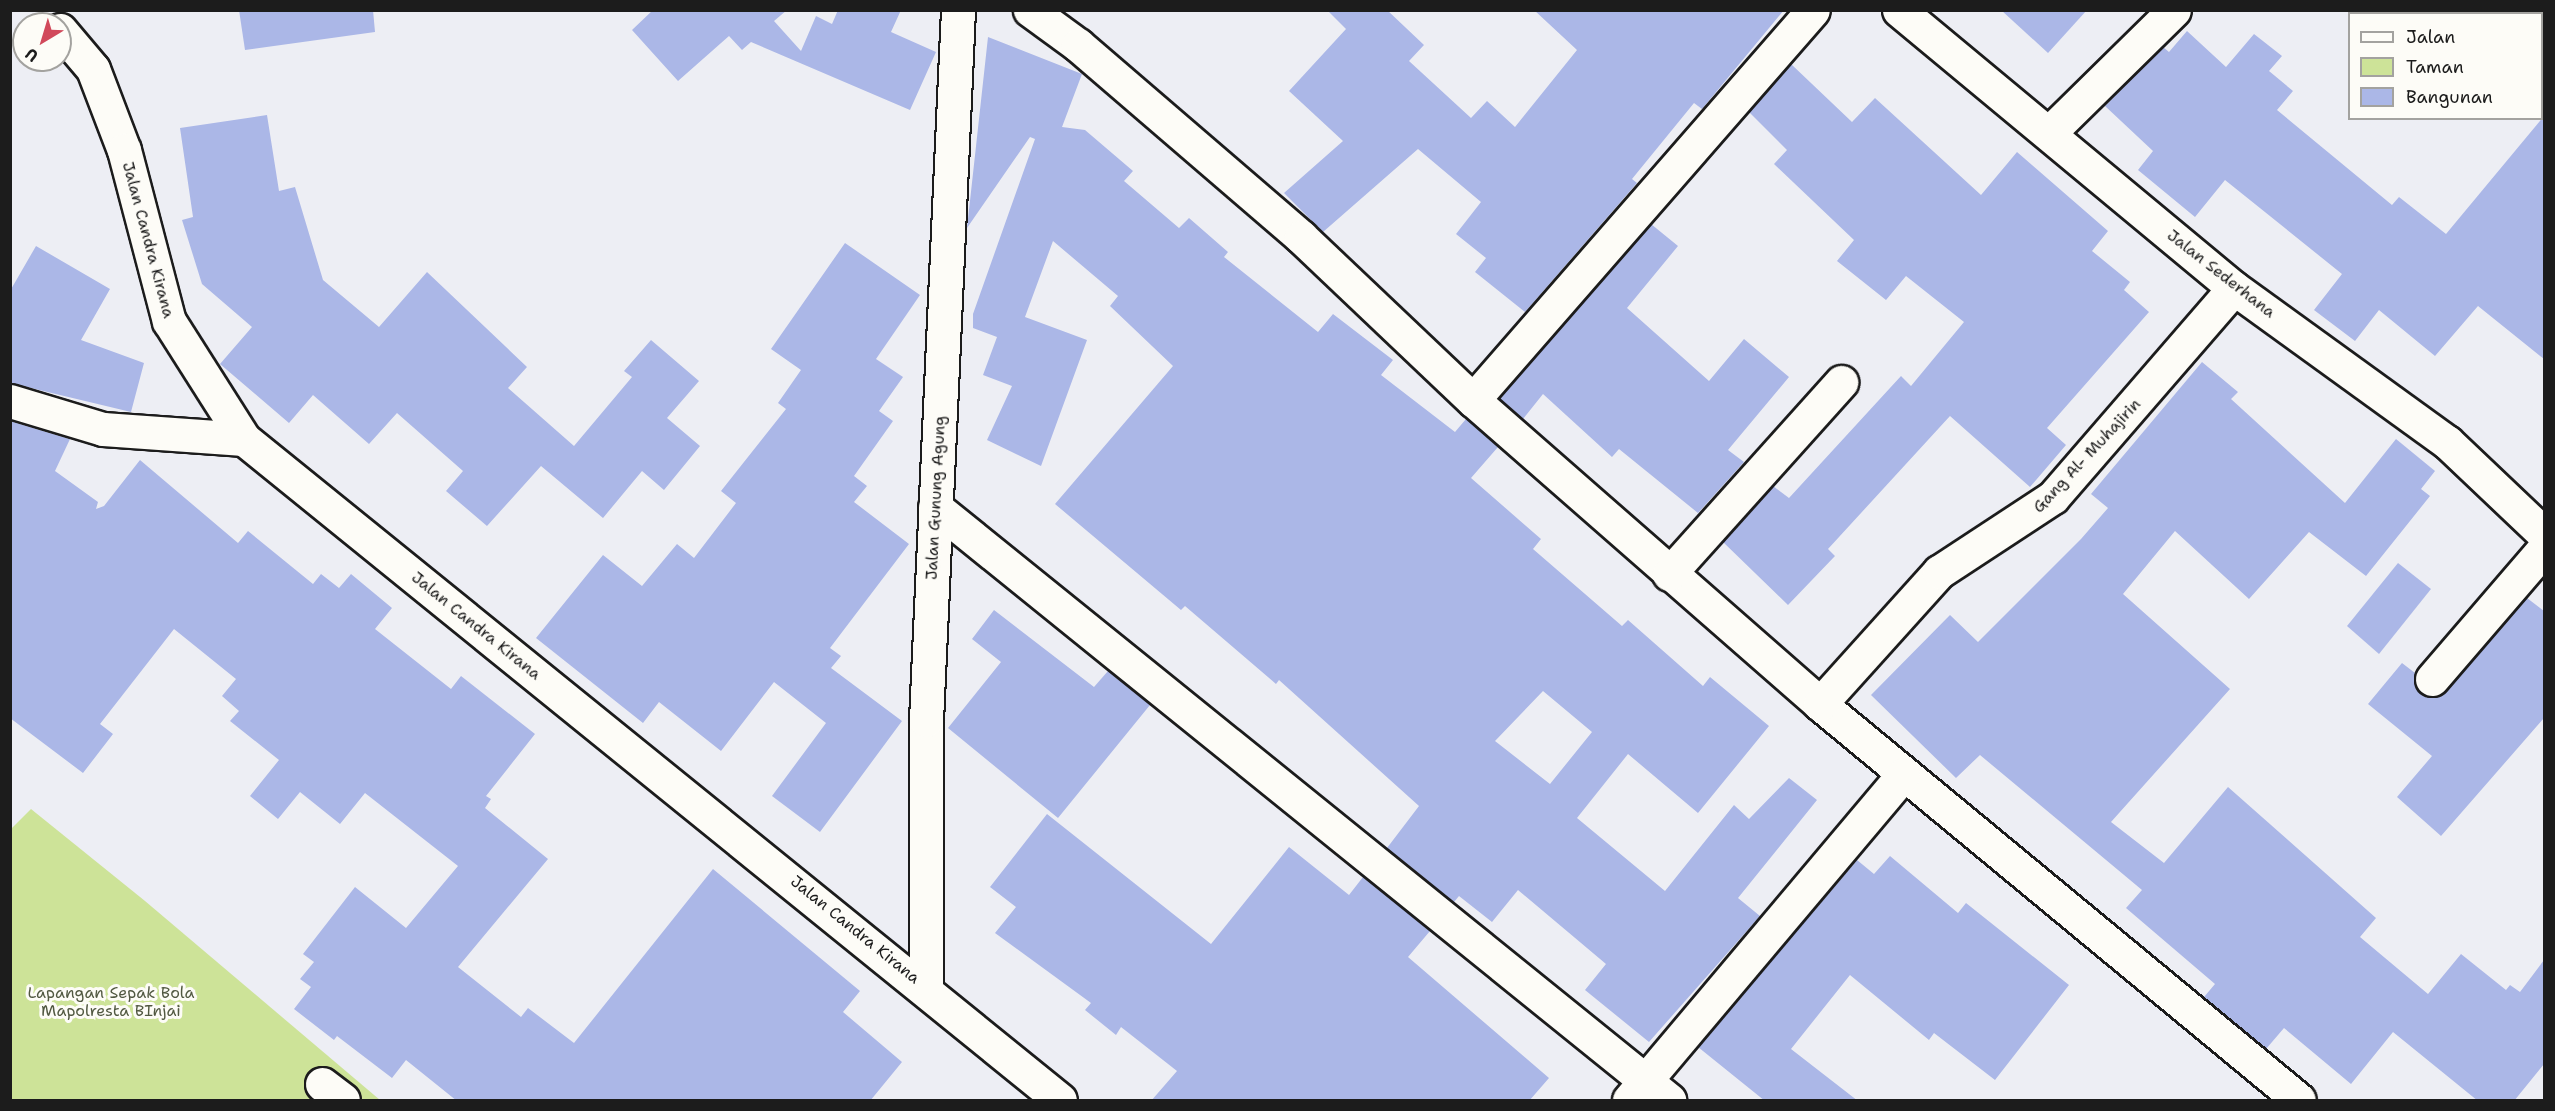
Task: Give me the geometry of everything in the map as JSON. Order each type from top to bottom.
[{"type":"street","name":"Jalan Gunung Agung","points":[[926,986],[926,720],[958,10]]},
{"type":"street","points":[[1030,10],[1078,45],[1301,237],[1473,400],[1820,704],[2299,1101]]},
{"type":"street","points":[[1473,400],[1813,10]]},
{"type":"street","name":"Jalan Sederhana","points":[[1899,10],[2235,288],[2447,442],[2544,534]]},
{"type":"street","points":[[2049,134],[2174,10]]},
{"type":"street","name":"Jalan Candra Kirana","points":[[72,44],[93,69],[124,150],[169,321],[244,439],[926,986],[1060,1101]]},
{"type":"street","name":"Gang Al- Muhajirin","points":[[1820,704],[1939,572],[2053,497],[2235,288]]},
{"type":"street","points":[[1669,574],[1841,382]]},
{"type":"street","points":[[10,401],[103,429],[244,439]]},
{"type":"street","points":[[935,507],[1647,1094],[1903,775]]},
{"type":"street","points":[[2432,679],[2544,549]]},
{"type":"green space","name":"Lapangan Sepak Bola Mapolresta BInjai","points":[[31,809],[145,901],[380,1100],[11,1100],[11,829]]},
{"type":"building","points":[[239,10],[373,10],[375,32],[245,50]]},
{"type":"building","points":[[653,10],[787,10],[774,21],[801,51],[816,16],[832,24],[838,10],[901,10],[891,32],[936,52],[910,110],[751,42],[742,50],[729,36],[678,81],[632,30]]},
{"type":"building","points":[[1327,10],[1387,10],[1424,45],[1409,61],[1471,118],[1487,101],[1515,127],[1577,50],[1534,10],[1784,10],[1702,109],[1694,103],[1632,179],[1637,183],[1525,312],[1475,272],[1486,258],[1456,234],[1481,202],[1418,149],[1323,232],[1284,193],[1343,141],[1289,91],[1346,29]]},
{"type":"building","points":[[2001,10],[2087,10],[2048,53]]},
{"type":"building","points":[[2187,31],[2226,67],[2254,34],[2282,56],[2269,71],[2293,91],[2277,110],[2392,205],[2399,197],[2446,234],[2544,116],[2544,359],[2478,306],[2435,356],[2379,310],[2355,341],[2314,310],[2342,274],[2225,180],[2195,217],[2138,170],[2153,151],[2105,106],[2163,47],[2169,52]]},
{"type":"building","points":[[988,37],[1082,74],[1062,127],[1085,130],[1133,171],[1124,181],[1179,228],[1189,218],[1228,252],[1224,257],[1318,332],[1333,314],[1393,360],[1381,375],[1455,432],[1466,419],[1498,447],[1471,478],[1541,539],[1533,549],[1622,626],[1628,620],[1703,686],[1710,677],[1769,726],[1698,813],[1628,754],[1577,818],[1665,891],[1734,805],[1749,819],[1789,778],[1817,800],[1738,898],[1760,916],[1649,1042],[1585,990],[1606,964],[1518,890],[1492,922],[1459,896],[1454,902],[1387,848],[1419,806],[1279,680],[1276,684],[1185,606],[1181,610],[1055,504],[1173,366],[1110,306],[1118,296],[1053,241],[1025,317],[1087,340],[1041,466],[987,440],[1012,386],[983,375],[997,337],[973,328],[973,314],[1035,139],[1030,137],[967,228]],"holes":[[[1543,691],[1592,732],[1550,784],[1495,741]]]},
{"type":"building","points":[[1791,64],[1852,122],[1875,98],[1981,195],[2017,152],[2108,231],[2092,251],[2130,282],[2124,290],[2149,312],[2047,428],[2066,445],[2030,487],[1950,416],[1828,549],[1835,556],[1788,605],[1723,542],[1773,486],[1789,498],[1901,376],[1911,386],[1964,322],[1906,276],[1886,300],[1837,261],[1854,240],[1774,164],[1787,150],[1749,112]]},
{"type":"building","points":[[267,115],[279,191],[295,187],[323,280],[379,327],[427,272],[527,367],[508,388],[574,446],[632,377],[624,371],[651,340],[699,381],[667,418],[700,446],[664,490],[642,471],[603,518],[541,466],[487,526],[446,491],[463,471],[397,413],[369,444],[313,395],[289,423],[220,364],[252,327],[202,284],[182,220],[193,217],[180,128]]},
{"type":"building","points":[[1651,224],[1678,246],[1627,308],[1709,381],[1744,339],[1789,377],[1728,450],[1744,462],[1698,513],[1619,449],[1612,457],[1543,394],[1523,419],[1499,398]]},
{"type":"building","points":[[845,243],[920,295],[876,359],[903,377],[879,411],[893,421],[854,476],[867,486],[854,502],[909,544],[830,648],[841,656],[831,668],[902,721],[820,832],[772,796],[826,723],[774,682],[721,751],[659,702],[643,723],[536,638],[603,555],[642,586],[677,544],[694,558],[736,503],[721,491],[786,409],[778,403],[801,370],[771,349]]},
{"type":"building","points":[[36,246],[110,289],[81,340],[144,363],[131,412],[10,383],[10,291]]},
{"type":"building","points":[[2202,362],[2238,392],[2231,399],[2345,503],[2396,439],[2435,471],[2421,489],[2430,496],[2366,576],[2309,532],[2249,599],[2175,531],[2123,594],[2230,689],[2111,822],[2164,863],[2228,787],[2376,918],[2360,937],[2428,994],[2461,954],[2506,990],[2510,985],[2520,992],[2544,960],[2544,1064],[2514,1101],[2478,1101],[2393,1032],[2351,1084],[2284,1028],[2266,1049],[2204,997],[2215,984],[2126,908],[2142,890],[1980,755],[1956,778],[1871,695],[1950,615],[1978,642],[2081,539],[2108,508],[2091,494]]},
{"type":"building","points":[[10,421],[70,439],[55,471],[98,502],[96,509],[104,506],[140,460],[238,543],[248,531],[313,584],[321,574],[339,588],[351,574],[392,608],[375,629],[451,689],[461,676],[535,734],[486,796],[491,799],[485,808],[548,859],[458,967],[521,1017],[528,1008],[574,1043],[713,869],[860,991],[843,1012],[902,1062],[870,1101],[457,1101],[406,1060],[392,1078],[337,1036],[334,1040],[294,1009],[311,987],[300,979],[314,962],[303,954],[355,887],[406,928],[458,866],[365,793],[340,824],[300,792],[278,819],[250,796],[279,760],[230,721],[239,711],[222,696],[236,679],[174,629],[100,724],[113,734],[83,773],[10,718]]},
{"type":"building","points":[[2398,563],[2431,589],[2379,654],[2347,626]]},
{"type":"building","points":[[2527,598],[2544,611],[2544,718],[2441,836],[2397,797],[2432,756],[2368,704],[2402,663],[2415,673],[2419,693],[2439,696]]},
{"type":"building","points":[[994,610],[1094,687],[1108,671],[1150,705],[1058,818],[948,728],[1001,662],[972,639]]},
{"type":"building","points":[[1047,814],[1211,944],[1289,847],[1349,895],[1363,877],[1430,931],[1408,957],[1549,1078],[1529,1101],[1151,1101],[1177,1071],[1121,1027],[1116,1035],[1085,1010],[1091,1003],[995,933],[1016,907],[990,887]]},
{"type":"building","points":[[1890,856],[1958,913],[1966,903],[2069,985],[1995,1080],[1934,1033],[1929,1040],[1850,975],[1791,1049],[1858,1101],[1765,1101],[1698,1047],[1857,860],[1874,874]]}]
